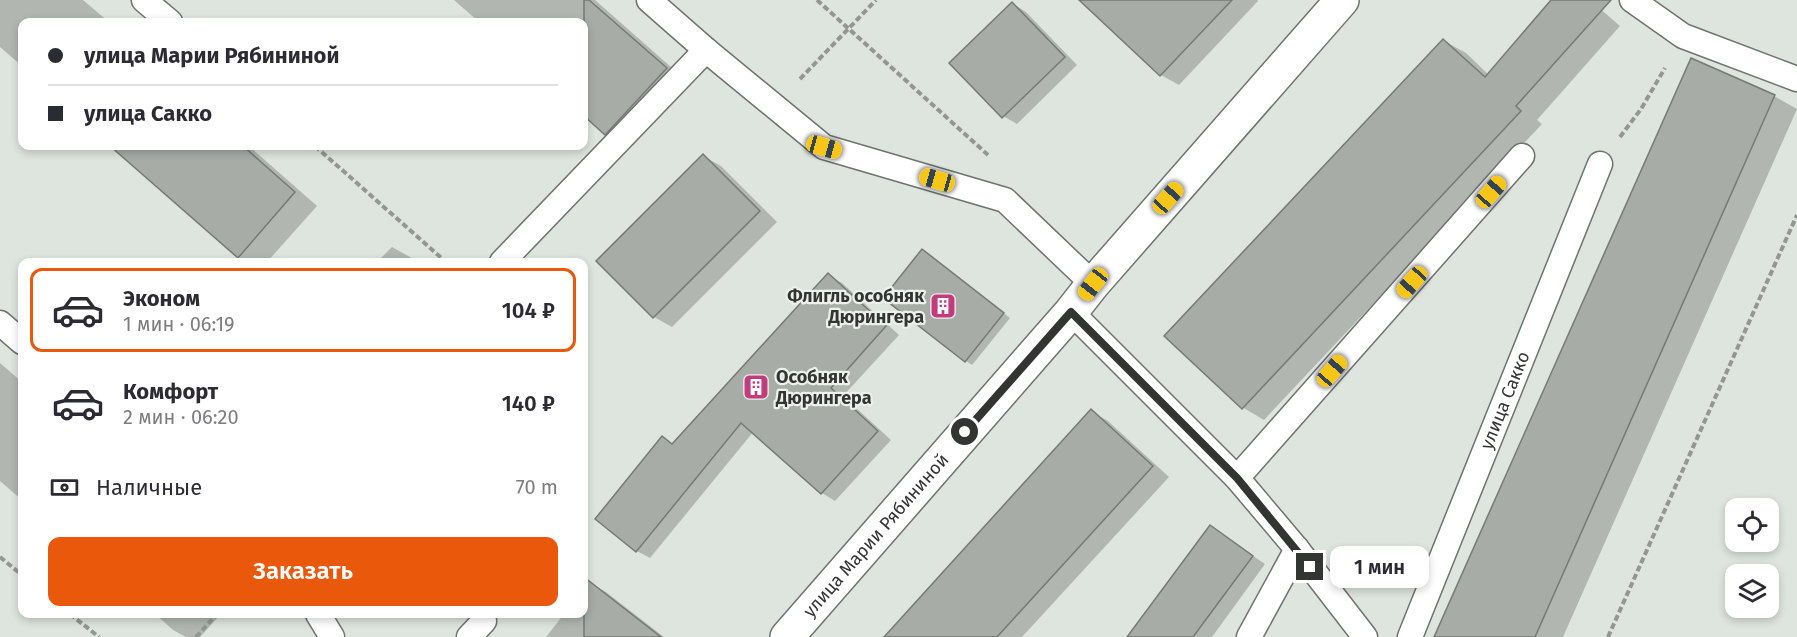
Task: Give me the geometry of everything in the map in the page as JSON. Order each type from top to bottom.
[{"type":"street","name":"улица Марии Рябининой","points":[[787,637],[1071,312],[1333,3]]},
{"type":"lane","points":[[144,0],[165,18]]},
{"type":"lane","points":[[649,0],[824,147],[1005,200],[1093,284]]},
{"type":"lane","points":[[1632,0],[1683,36],[1797,79]]},
{"type":"lane","points":[[506,258],[706,50]]},
{"type":"lane","points":[[1237,478],[1522,156]]},
{"type":"lane","name":"улица Сакко","points":[[1410,637],[1600,164]]},
{"type":"lane","points":[[1071,312],[1237,478],[1297,549],[1365,637]]},
{"type":"lane","points":[[0,323],[18,339]]},
{"type":"lane","points":[[1248,637],[1297,549]]},
{"type":"lane","points":[[320,618],[332,637]]},
{"type":"path","points":[[817,0],[995,162]]},
{"type":"path","points":[[774,105],[876,0]]},
{"type":"path","points":[[1641,109],[1683,36]]},
{"type":"path","points":[[320,150],[441,258]]},
{"type":"path","points":[[1608,637],[1797,215]]},
{"type":"path","points":[[0,557],[18,572]]},
{"type":"path","points":[[75,618],[99,637]]},
{"type":"path","points":[[196,637],[214,618]]},
{"type":"building","points":[[584,0],[589,0],[667,68],[605,135],[588,120],[588,18],[584,18]]},
{"type":"building","points":[[1079,0],[1232,0],[1160,76]]},
{"type":"building","points":[[1551,0],[1611,0],[1516,106],[1521,111],[1242,409],[1164,336],[1443,39],[1485,77]]},
{"type":"building","points":[[1012,2],[1065,57],[1002,118],[949,63]]},
{"type":"building","points":[[1691,58],[1775,95],[1535,637],[1434,637]]},
{"type":"building","points":[[115,150],[248,150],[295,192],[238,258]]},
{"type":"building","points":[[703,154],[760,211],[653,318],[596,261]]},
{"type":"building","name":"Флигль особняк Дюрингера","points":[[922,249],[1004,313],[965,362],[883,298]]},
{"type":"building","points":[[828,273],[886,326],[831,388],[878,431],[821,494],[741,423],[636,552],[595,519],[662,436],[672,444]]},
{"type":"building","points":[[1091,409],[1153,466],[997,637],[884,637]]},
{"type":"building","points":[[1210,525],[1253,556],[1193,637],[1127,637]]},
{"type":"building","points":[[588,580],[661,637],[584,637],[584,618],[588,618]]},
{"type":"place","name":"Флигль особняк Дюрингера","points":[[943,306]]},
{"type":"place","name":"Особняк Дюрингера","points":[[756,387]]},
{"type":"route","points":[[965,432],[1071,312],[1237,478],[1310,567]]}]
